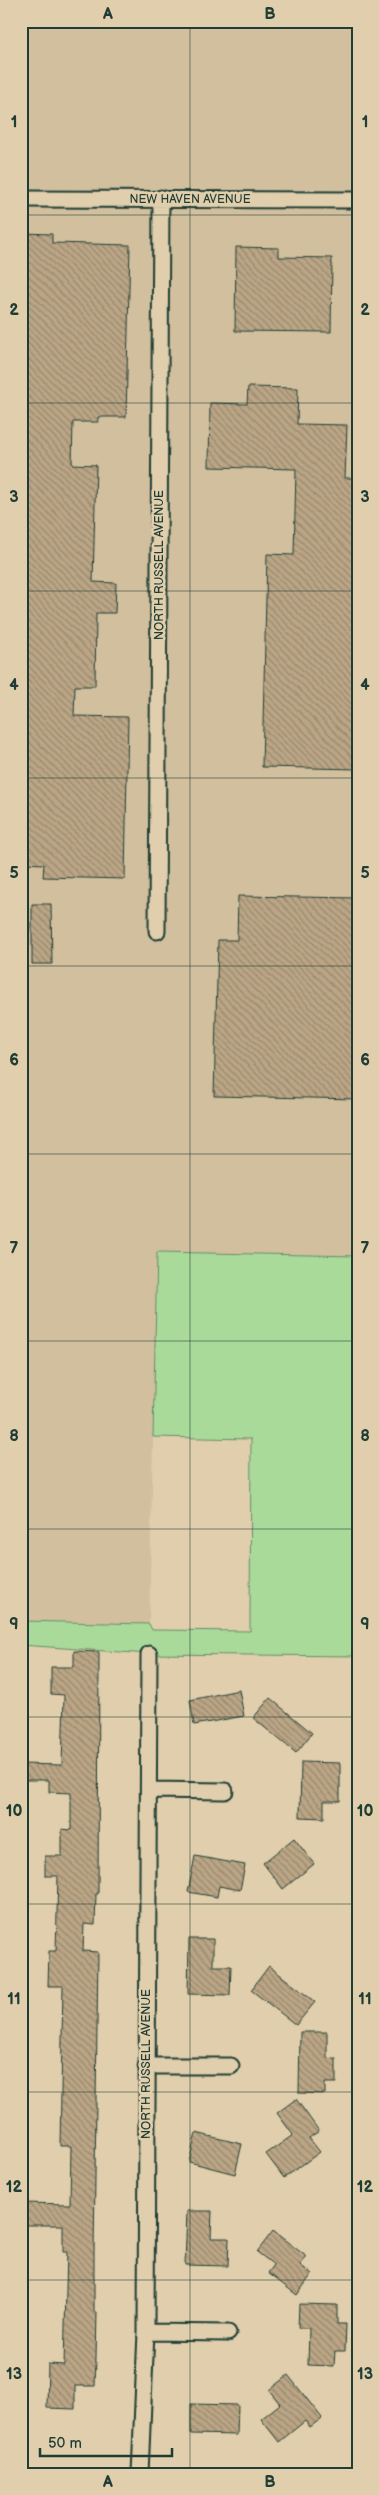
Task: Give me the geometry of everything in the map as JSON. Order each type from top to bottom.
[{"type":"street","name":"NORTH RUSSELL AVENUE","points":[[157,931],[161,198]]},
{"type":"street","name":"NEW HAVEN AVENUE","points":[[21,199],[358,200]]},
{"type":"street","name":"NORTH RUSSELL AVENUE","points":[[140,2474],[146,2332],[149,1654]]},
{"type":"street","points":[[149,1790],[225,1792]]},
{"type":"street","points":[[146,2066],[231,2066]]},
{"type":"street","points":[[146,2332],[228,2332]]},
{"type":"shaded area","points":[[21,21],[358,21],[358,1256],[157,1252],[149,1624],[21,1621]]},
{"type":"green space","points":[[157,1252],[358,1256],[358,1656],[149,1654],[21,1645],[21,1621],[149,1624],[152,1630],[250,1631],[251,1439],[153,1437]]},
{"type":"building","points":[[21,233],[52,234],[52,243],[130,245],[126,417],[98,417],[98,422],[73,422],[72,464],[96,465],[93,582],[116,583],[115,613],[96,613],[95,686],[75,686],[74,716],[128,717],[125,879],[43,877],[44,864],[21,863]]},
{"type":"building","points":[[236,247],[279,248],[279,257],[332,258],[331,332],[235,331]]},
{"type":"building","points":[[248,387],[298,388],[297,424],[347,425],[345,478],[358,478],[358,769],[262,767],[267,554],[294,555],[296,469],[209,467],[210,403],[247,404]]},
{"type":"building","points":[[238,896],[358,898],[358,1099],[214,1096],[218,940],[237,940]]},
{"type":"building","points":[[32,904],[51,904],[52,964],[32,964]]},
{"type":"building","points":[[74,1651],[99,1652],[98,1894],[96,1894],[95,1925],[84,1924],[83,1951],[98,1952],[94,2252],[94,2312],[97,2312],[96,2358],[95,2386],[75,2386],[75,2409],[47,2408],[48,2364],[64,2365],[67,2252],[63,2252],[63,2225],[21,2225],[21,2203],[70,2204],[71,2146],[60,2146],[63,1986],[48,1986],[49,1951],[56,1951],[58,1876],[45,1876],[45,1856],[62,1856],[62,1829],[71,1830],[71,1793],[49,1792],[49,1780],[21,1780],[21,1764],[62,1765],[64,1695],[51,1694],[51,1667],[74,1667]]},
{"type":"building","points":[[239,1690],[244,1716],[194,1725],[190,1700]]},
{"type":"building","points":[[270,1698],[312,1733],[296,1753],[253,1718]]},
{"type":"building","points":[[301,1762],[340,1763],[340,1801],[324,1801],[324,1818],[300,1817]]},
{"type":"building","points":[[294,1838],[314,1864],[283,1889],[263,1863]]},
{"type":"building","points":[[195,1856],[245,1865],[240,1890],[219,1886],[217,1897],[188,1892]]},
{"type":"building","points":[[189,1939],[213,1939],[213,1966],[231,1966],[230,1995],[188,1994]]},
{"type":"building","points":[[269,1966],[315,2002],[296,2025],[251,1990]]},
{"type":"building","points":[[300,2032],[327,2032],[327,2058],[336,2059],[336,2083],[325,2083],[325,2094],[299,2093]]},
{"type":"building","points":[[296,2099],[319,2131],[309,2138],[320,2152],[284,2178],[266,2154],[293,2135],[277,2113]]},
{"type":"building","points":[[196,2133],[242,2144],[235,2174],[189,2162]]},
{"type":"building","points":[[187,2211],[212,2211],[211,2238],[229,2238],[228,2266],[185,2265]]},
{"type":"building","points":[[273,2231],[307,2257],[300,2265],[312,2274],[297,2295],[268,2273],[274,2265],[257,2252]]},
{"type":"building","points":[[299,2304],[337,2305],[337,2324],[346,2324],[345,2351],[335,2351],[334,2366],[308,2365],[309,2328],[298,2328]]},
{"type":"building","points":[[288,2375],[322,2418],[310,2427],[305,2421],[279,2442],[261,2419],[280,2404],[269,2390]]},
{"type":"building","points":[[191,2404],[238,2405],[237,2435],[191,2434]]},
{"type":"railway","points":[[21,1199],[21,1486]]}]
